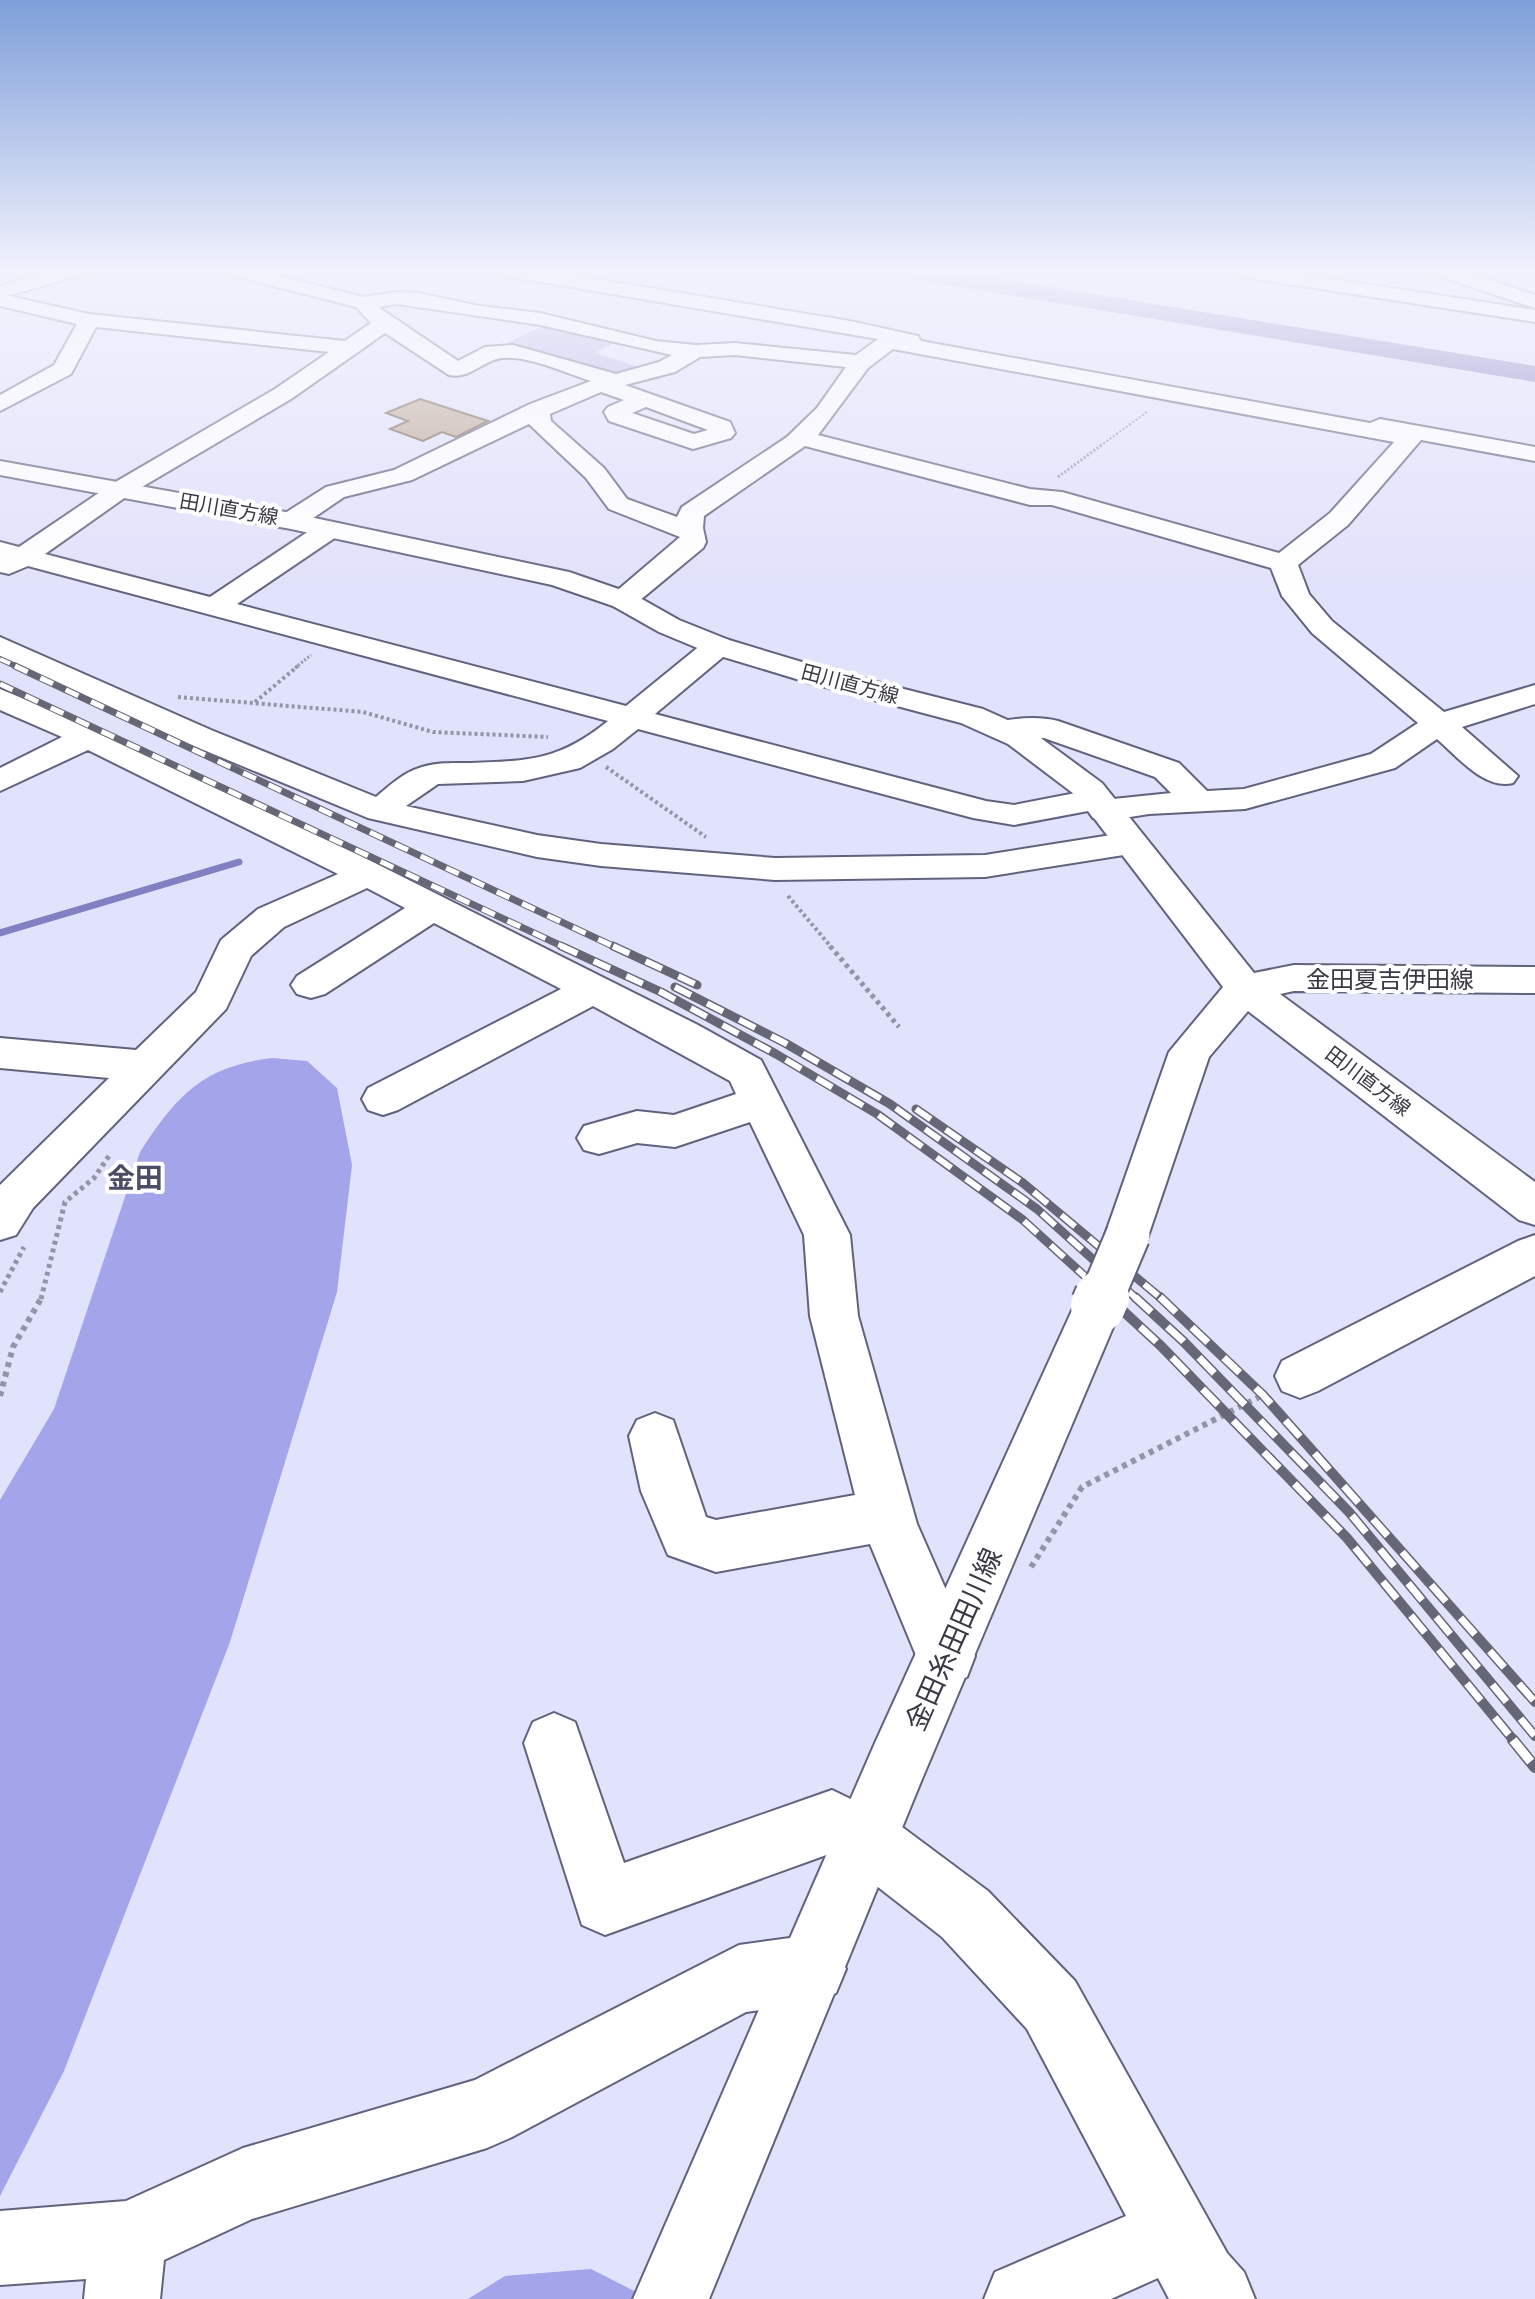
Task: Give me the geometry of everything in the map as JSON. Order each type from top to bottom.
[{"type":"street","points":[[0,404],[50,376]]},
{"type":"street","points":[[9,560],[121,489],[214,437],[306,376]]},
{"type":"street","points":[[588,376],[608,383],[642,387],[655,376]]},
{"type":"street","points":[[689,531],[691,513],[801,438],[853,376]]},
{"type":"street","points":[[1075,376],[1535,454]]},
{"type":"street","points":[[1097,376],[1403,436],[1409,440],[1339,519],[1283,563]]},
{"type":"street","points":[[642,387],[649,381],[691,395]]},
{"type":"street","points":[[291,521],[335,492],[403,475],[538,409],[608,383]]},
{"type":"street","points":[[538,409],[540,423],[595,473],[618,504],[693,534],[693,542],[623,600]]},
{"type":"street","points":[[801,438],[1030,497],[1053,497],[1283,563]]},
{"type":"street","name":"田川直方線","points":[[0,468],[291,521],[559,578],[623,600],[669,626],[718,646],[814,675],[972,716],[1019,737],[1090,790],[1245,988],[1535,1207]]},
{"type":"street","points":[[214,607],[330,529]]},
{"type":"street","points":[[9,560],[214,607],[985,811],[1014,815],[1101,805],[1245,799],[1383,761],[1437,725],[1535,694]]},
{"type":"street","points":[[1283,563],[1296,596],[1322,627],[1501,776]]},
{"type":"street","points":[[0,646],[277,770],[380,811],[537,846],[775,869],[985,866],[1130,843]]},
{"type":"street","points":[[380,811],[415,782],[432,774],[523,771],[568,761],[602,742],[718,646]]},
{"type":"street","points":[[0,698],[88,737],[368,874],[746,1071],[827,1235],[834,1316],[887,1515],[911,1581],[946,1656]]},
{"type":"street","points":[[1004,730],[1047,728],[1167,770],[1198,801]]},
{"type":"street","points":[[0,781],[88,737]]},
{"type":"street","points":[[0,1222],[17,1196],[212,999],[235,949],[271,918],[368,874]]},
{"type":"street","points":[[311,985],[433,907]]},
{"type":"street","name":"金田夏吉伊田線","points":[[1245,988],[1294,978],[1535,980]]},
{"type":"street","name":"金田糸田田川線","points":[[671,2299],[1128,1235],[1190,1052],[1245,988]]},
{"type":"street","points":[[383,1099],[593,989]]},
{"type":"street","points":[[0,1053],[145,1066]]},
{"type":"street","points":[[599,1138],[637,1127],[675,1131],[760,1102]]},
{"type":"street","points":[[1300,1376],[1535,1254]]},
{"type":"street","points":[[655,1436],[668,1491],[687,1537],[716,1546],[887,1515]]},
{"type":"street","points":[[554,1743],[605,1902],[832,1821],[868,1840],[965,1914],[1051,2005],[1200,2280],[1217,2299]]},
{"type":"street","points":[[0,2248],[125,2268],[243,2185],[487,2112],[739,1979],[812,1969]]},
{"type":"street","points":[[1022,2299],[1175,2233]]},
{"type":"path","points":[[1030,497],[1170,394]]},
{"type":"path","points":[[255,702],[302,661],[334,639]]},
{"type":"path","points":[[140,709],[162,696],[255,702],[363,712],[433,732],[544,736],[564,740],[719,847],[729,866],[739,876],[785,893],[899,1027]]},
{"type":"path","points":[[0,1396],[13,1347],[43,1296],[65,1202],[94,1178],[116,1146]]},
{"type":"path","points":[[1029,1569],[1082,1487],[1300,1376]]},
{"type":"shaded area","points":[[272,1058],[307,1061],[337,1088],[352,1165],[337,1292],[230,1642],[64,2071],[0,2196],[0,1500],[54,1409],[140,1152],[179,1100],[209,1076],[248,1062]]},
{"type":"shaded area","points":[[591,2269],[650,2299],[468,2299],[505,2276]]},
{"type":"building","points":[[420,399],[488,421],[456,437],[442,432],[423,441],[390,429],[408,421],[386,413]]},
{"type":"waterway","points":[[0,933],[239,862]]},
{"type":"railway","points":[[0,659],[20,668]]},
{"type":"railway","points":[[15,666],[617,948]]},
{"type":"railway","points":[[0,684],[566,948]]},
{"type":"railway","points":[[561,946],[661,992],[776,1054],[877,1114],[1023,1220],[1110,1299]]},
{"type":"railway","points":[[613,946],[697,985]]},
{"type":"railway","points":[[675,987],[785,1043],[890,1104],[1037,1209],[1137,1299]]},
{"type":"railway","points":[[916,1109],[1023,1183],[1162,1299]]},
{"type":"railway","points":[[1108,1297],[1161,1346],[1347,1538],[1515,1742]]},
{"type":"railway","points":[[1135,1297],[1183,1341],[1349,1512],[1535,1736]]},
{"type":"railway","points":[[1160,1297],[1263,1395],[1535,1702]]},
{"type":"railway","points":[[1513,1740],[1535,1767]]},
{"type":"district","name":"金田","points":[[135,1177]]}]
